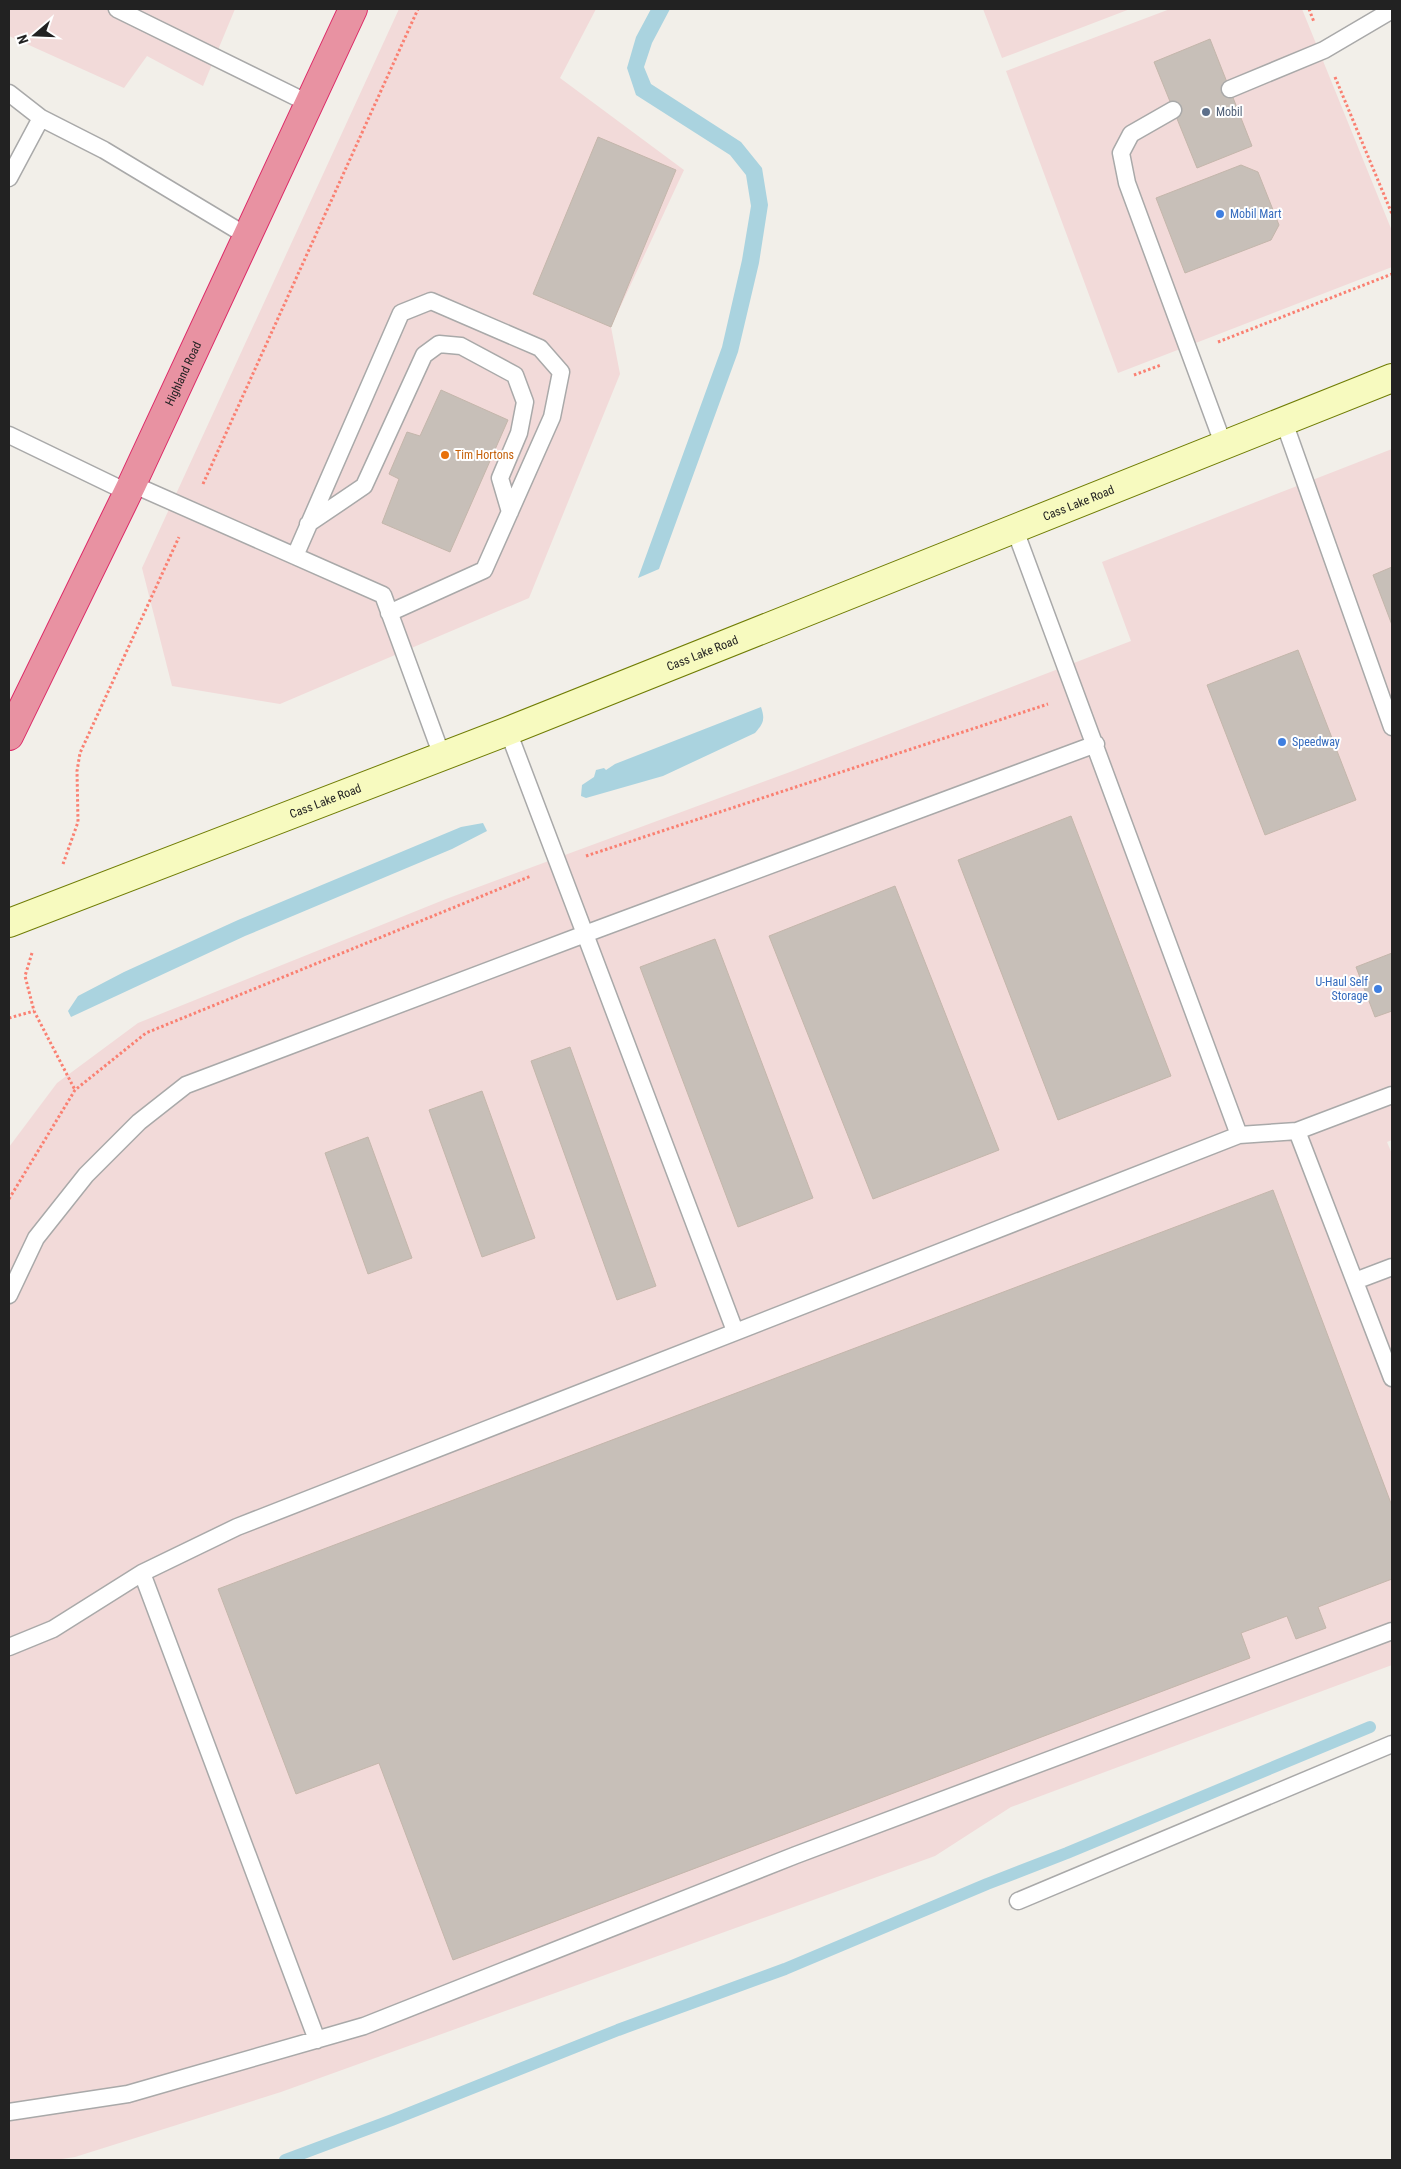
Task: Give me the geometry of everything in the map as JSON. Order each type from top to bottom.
[{"type":"highway","name":"Highland Road","points":[[9,736],[130,488],[353,9]]},
{"type":"street","name":"Cass Lake Road","points":[[9,923],[508,731],[1392,378]]},
{"type":"lane","points":[[117,9],[141,14],[310,104]]},
{"type":"lane","points":[[1230,89],[1324,50],[1392,10]]},
{"type":"lane","points":[[9,93],[40,118],[104,150],[247,236]]},
{"type":"lane","points":[[1173,110],[1131,134],[1121,153],[1127,183],[1224,446]]},
{"type":"lane","points":[[9,178],[40,118]]},
{"type":"lane","points":[[295,556],[401,313],[431,301],[540,348],[561,372],[552,417],[484,570],[389,613]]},
{"type":"lane","points":[[308,524],[364,486],[424,355],[440,344],[461,346],[515,375],[525,402],[519,433],[500,478],[510,512]]},
{"type":"lane","points":[[1284,422],[1392,727]]},
{"type":"lane","points":[[9,435],[130,488],[191,510],[383,595],[442,756]]},
{"type":"lane","points":[[1015,530],[1096,744],[1239,1135]]},
{"type":"lane","points":[[508,731],[735,1331]]},
{"type":"lane","points":[[9,1295],[36,1238],[86,1174],[139,1122],[186,1085],[1096,744]]},
{"type":"lane","points":[[9,1646],[53,1629],[142,1572],[237,1527],[1239,1135],[1297,1131],[1392,1095]]},
{"type":"lane","points":[[1297,1131],[1392,1378]]},
{"type":"lane","points":[[1355,1281],[1392,1267]]},
{"type":"lane","points":[[142,1572],[317,2040]]},
{"type":"lane","points":[[9,2112],[128,2094],[364,2026],[806,1852],[1392,1630]]},
{"type":"lane","points":[[1018,1901],[1392,1744]]},
{"type":"path","points":[[75,1090],[34,1011],[24,976],[78,822],[77,771],[80,753],[418,9]]},
{"type":"path","points":[[1309,9],[1392,214]]},
{"type":"path","points":[[1134,375],[1392,274]]},
{"type":"path","points":[[9,1199],[75,1090],[146,1033],[560,865],[1048,704],[1063,657]]},
{"type":"path","points":[[9,1018],[34,1011]]},
{"type":"shaded area","points":[[9,9],[235,9],[203,86],[147,56],[124,88],[9,36]]},
{"type":"shaded area","points":[[399,9],[596,9],[560,78],[684,170],[611,327],[620,374],[529,598],[280,704],[172,686],[142,568]]},
{"type":"shaded area","points":[[983,9],[1130,9],[1002,58]]},
{"type":"shaded area","points":[[1170,9],[1302,9],[1392,231],[1392,267],[1118,373],[1006,71]]},
{"type":"shaded area","points":[[1392,449],[1392,1140],[1387,1142],[1392,1154],[1392,1665],[1011,1807],[935,1856],[281,2092],[75,2157],[55,2160],[9,2160],[9,1147],[57,1083],[138,1023],[446,899],[790,772],[1131,641],[1102,562]]},
{"type":"water","points":[[651,9],[670,9],[652,43],[644,67],[651,84],[741,142],[762,168],[768,205],[759,263],[738,352],[659,569],[638,578],[722,347],[742,260],[751,206],[746,175],[730,155],[636,95],[627,68],[636,37]]},
{"type":"water","points":[[761,707],[763,721],[755,733],[663,776],[586,798],[581,796],[582,785],[594,777],[596,770],[604,768],[606,770],[615,764]]},
{"type":"water","points":[[483,823],[487,831],[452,849],[245,936],[71,1017],[68,1011],[78,996],[124,972],[238,920],[461,827]]},
{"type":"building","points":[[1210,39],[1252,146],[1197,168],[1154,62]]},
{"type":"building","points":[[598,137],[676,170],[611,327],[533,294]]},
{"type":"building","points":[[1241,165],[1258,172],[1279,225],[1271,240],[1185,273],[1156,198]]},
{"type":"building","name":"Tim Hortons","points":[[441,390],[508,420],[450,552],[382,523],[399,479],[389,474],[407,432],[420,436]]},
{"type":"building","points":[[1392,567],[1392,625],[1373,575]]},
{"type":"building","points":[[1298,650],[1356,800],[1265,835],[1207,685]]},
{"type":"building","points":[[1071,816],[1171,1076],[1058,1120],[958,860]]},
{"type":"building","points":[[895,886],[999,1150],[873,1199],[769,936]]},
{"type":"building","points":[[715,939],[813,1198],[738,1227],[640,967]]},
{"type":"building","name":"U-Haul Self Storage","points":[[1392,953],[1392,1011],[1375,1017],[1356,967]]},
{"type":"building","points":[[570,1047],[656,1286],[617,1300],[531,1061]]},
{"type":"building","points":[[482,1091],[535,1238],[482,1257],[429,1110]]},
{"type":"building","points":[[368,1137],[412,1258],[368,1274],[325,1153]]},
{"type":"building","points":[[1273,1190],[1392,1506],[1392,1579],[1318,1607],[1326,1628],[1296,1639],[1287,1616],[1241,1633],[1250,1658],[453,1960],[379,1763],[296,1794],[218,1589]]},
{"type":"waterway","points":[[285,2160],[392,2120],[618,2030],[785,1969],[1370,1727]]},
{"type":"place","name":"Mobil","points":[[1206,112]]},
{"type":"place","name":"Mobil Mart","points":[[1220,214]]},
{"type":"place","name":"Tim Hortons","points":[[445,455]]},
{"type":"place","name":"Speedway","points":[[1282,742]]},
{"type":"place","name":"U-Haul Self Storage","points":[[1378,989]]}]
